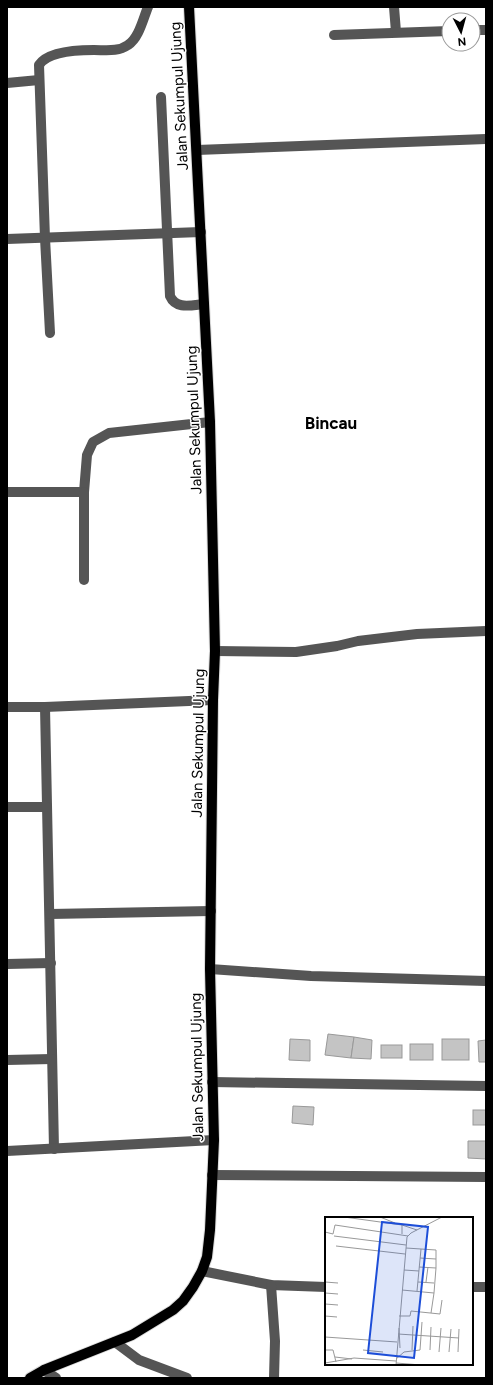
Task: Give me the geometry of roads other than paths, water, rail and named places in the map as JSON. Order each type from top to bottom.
[{"type":"main road","name":"Jalan Sekumpul Ujung","points":[[30,1378],[44,1370],[132,1335],[173,1310],[183,1301],[193,1288],[202,1271],[207,1257],[210,1230],[214,1140],[210,969],[213,700],[215,651],[210,422],[189,7]]},
{"type":"street","points":[[50,333],[39,65],[42,61],[52,55],[92,50],[120,50],[129,45],[137,35],[148,7]]},
{"type":"street","points":[[394,7],[396,32]]},
{"type":"street","points":[[334,35],[441,31]]},
{"type":"street","points":[[7,83],[39,80]]},
{"type":"street","points":[[161,97],[170,296],[173,302],[179,305],[204,304]]},
{"type":"street","points":[[197,150],[486,138]]},
{"type":"street","points":[[7,239],[201,232]]},
{"type":"street","points":[[84,580],[84,492],[87,454],[92,442],[109,433],[210,422]]},
{"type":"street","points":[[7,492],[84,492]]},
{"type":"street","points":[[215,651],[296,652],[337,646],[358,641],[417,634],[486,631]]},
{"type":"street","points":[[7,707],[45,707],[213,700]]},
{"type":"street","points":[[45,707],[54,1149]]},
{"type":"street","points":[[7,807],[47,806]]},
{"type":"street","points":[[50,914],[211,912]]},
{"type":"street","points":[[7,964],[51,963]]},
{"type":"street","points":[[210,969],[311,976],[486,981]]},
{"type":"street","points":[[7,1060],[52,1059]]},
{"type":"street","points":[[212,1082],[486,1086]]},
{"type":"street","points":[[7,1151],[214,1140]]},
{"type":"street","points":[[212,1175],[486,1177]]},
{"type":"street","points":[[202,1271],[271,1285],[325,1287]]},
{"type":"street","points":[[271,1285],[275,1341],[274,1378]]},
{"type":"street","points":[[473,1287],[486,1287]]},
{"type":"street","points":[[116,1342],[139,1360],[186,1378]]},
{"type":"street","points":[[44,1370],[56,1378]]},
{"type":"district","name":"Bincau","points":[[331,423]]}]
